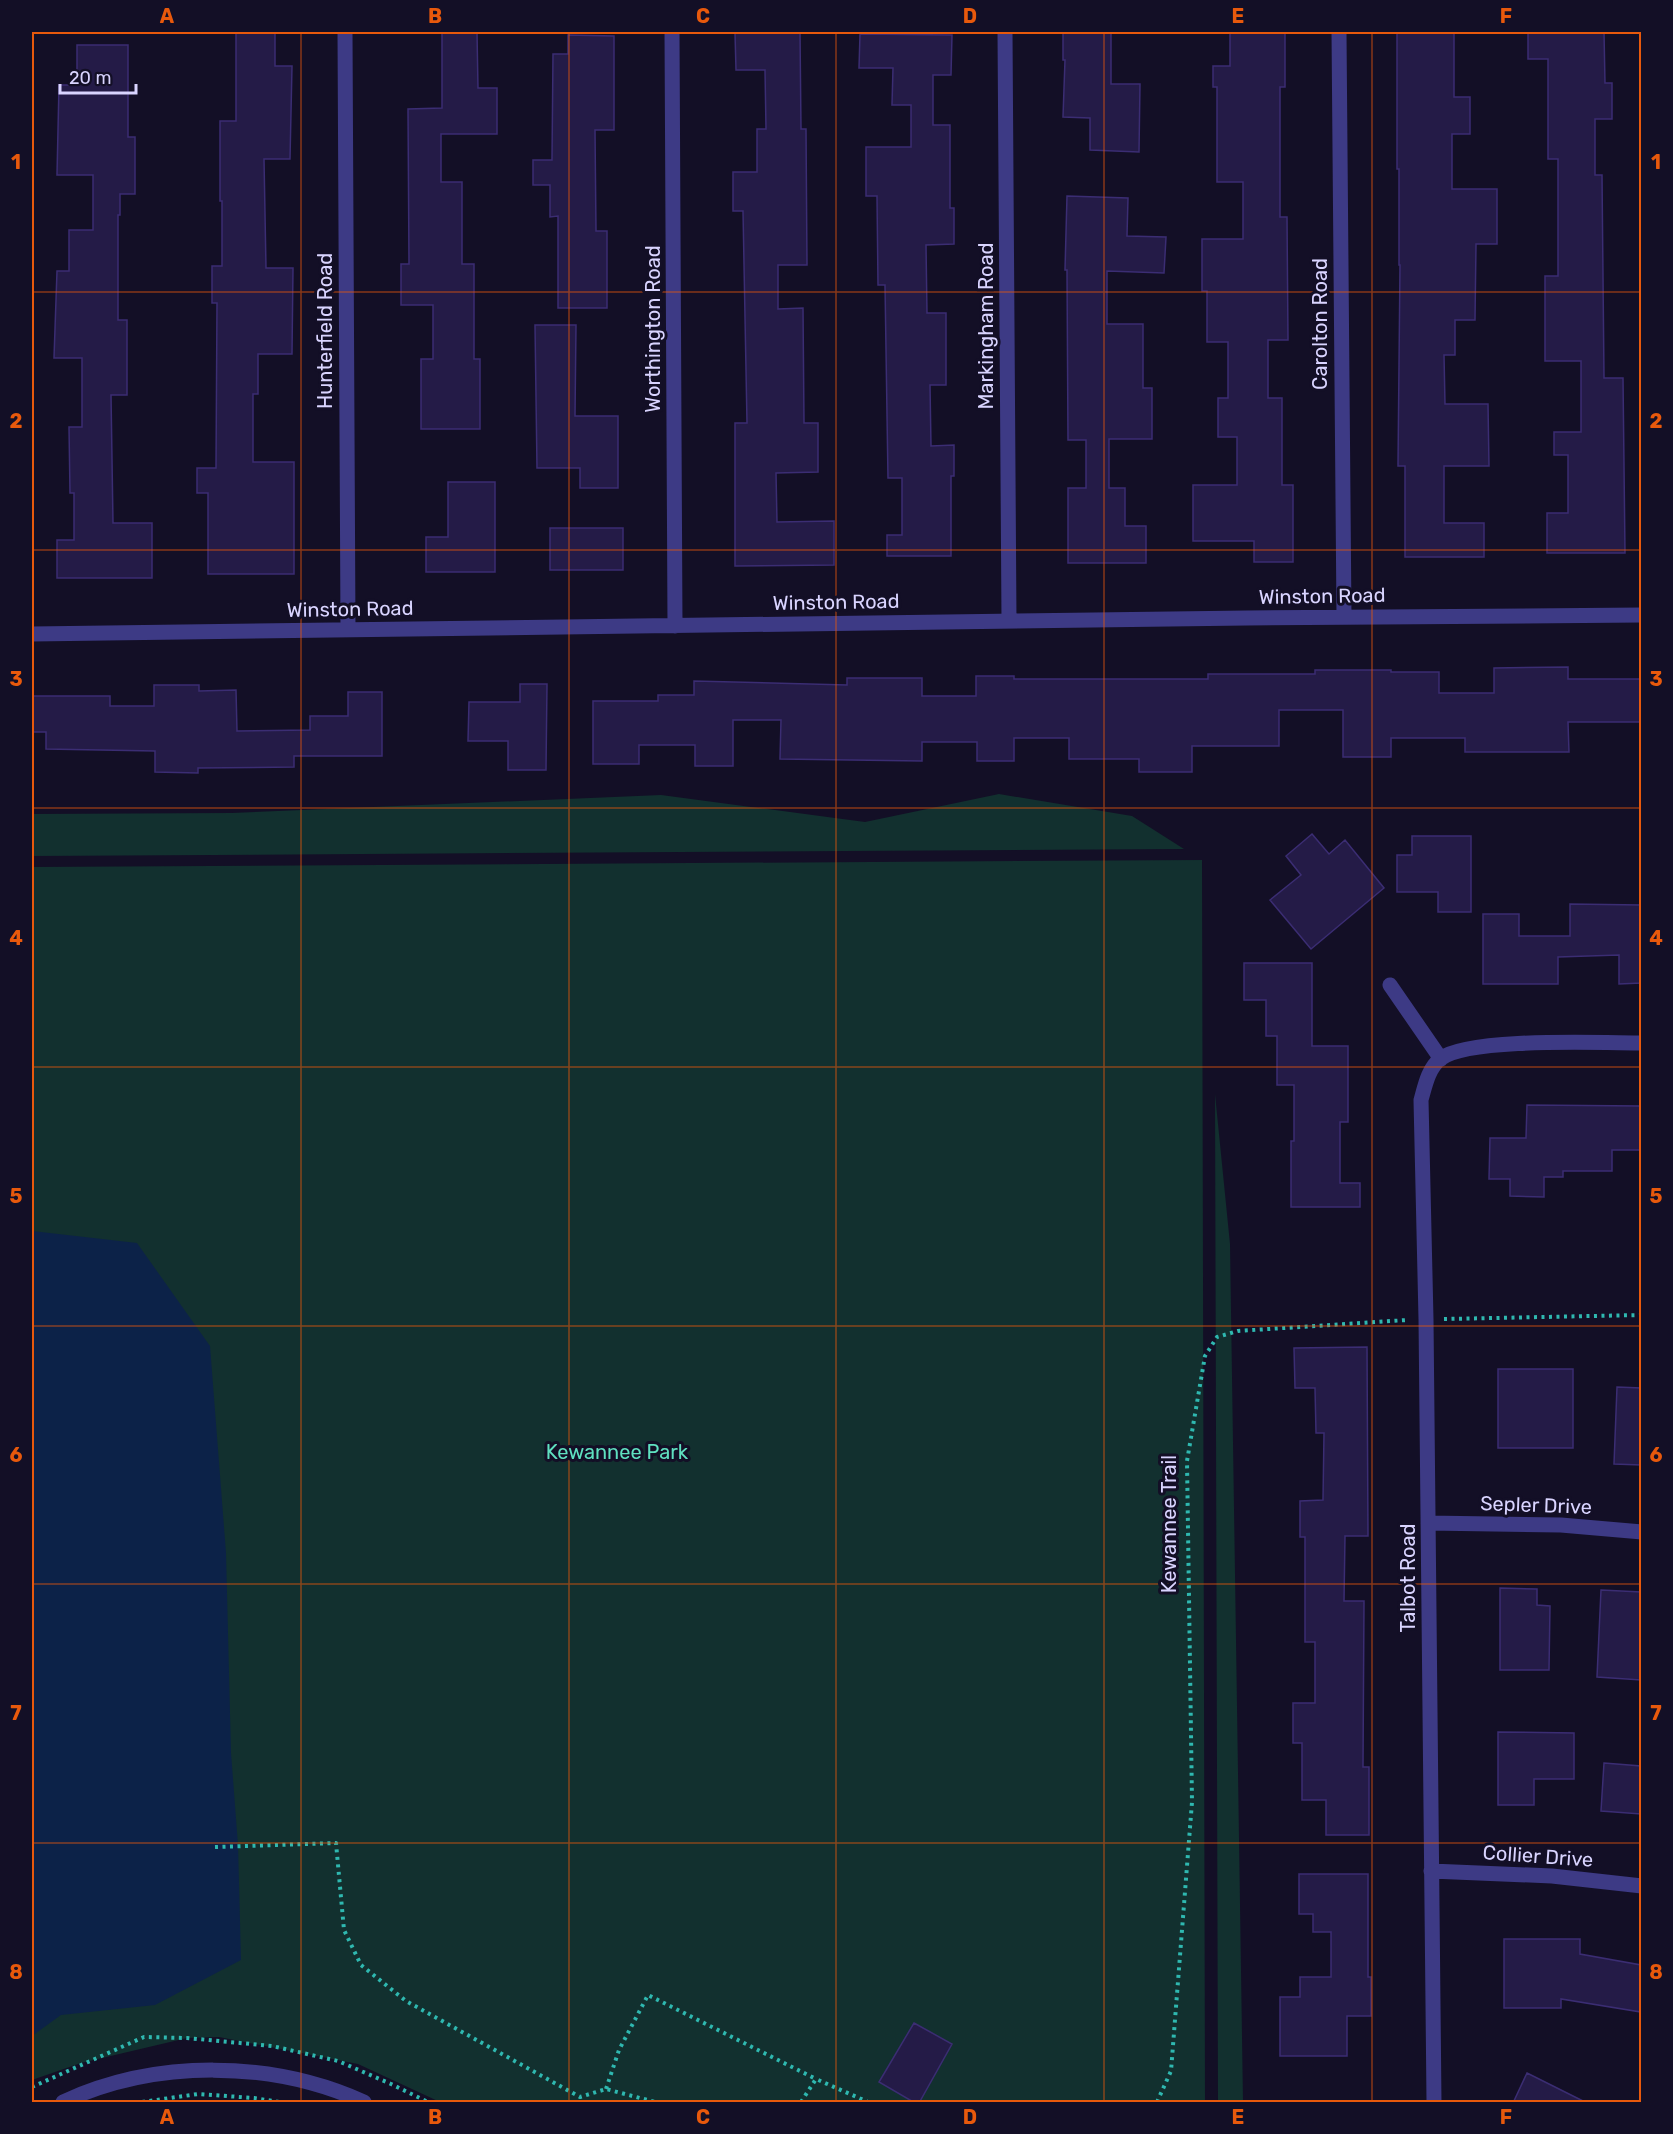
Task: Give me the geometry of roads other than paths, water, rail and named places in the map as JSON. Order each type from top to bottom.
[{"type":"street","name":"Hunterfield Road","points":[[345,32],[348,630]]},
{"type":"street","name":"Worthington Road","points":[[672,32],[675,626]]},
{"type":"street","name":"Markingham Road","points":[[1005,32],[1009,621]]},
{"type":"street","name":"Carolton Road","points":[[1339,32],[1344,617]]},
{"type":"street","name":"Winston Road","points":[[32,634],[1641,615]]},
{"type":"street","points":[[1390,985],[1441,1059],[1463,1048],[1495,1044],[1641,1043]]},
{"type":"street","name":"Talbot Road","points":[[1434,2103],[1426,1319],[1421,1100],[1429,1073],[1441,1059]]},
{"type":"street","name":"Sepler Drive","points":[[1428,1523],[1561,1525],[1641,1532]]},
{"type":"street","name":"Collier Drive","points":[[1431,1871],[1552,1876],[1641,1886]]},
{"type":"street","points":[[63,2103],[113,2083],[148,2075],[201,2070],[249,2072],[304,2081],[341,2092],[364,2103]]},
{"type":"water","points":[[32,1231],[137,1243],[210,1346],[226,1553],[231,1753],[238,1845],[241,1960],[155,2005],[61,2015],[32,2036]]},
{"type":"park label","name":"Kewannee Park","points":[[617,1452]]}]
